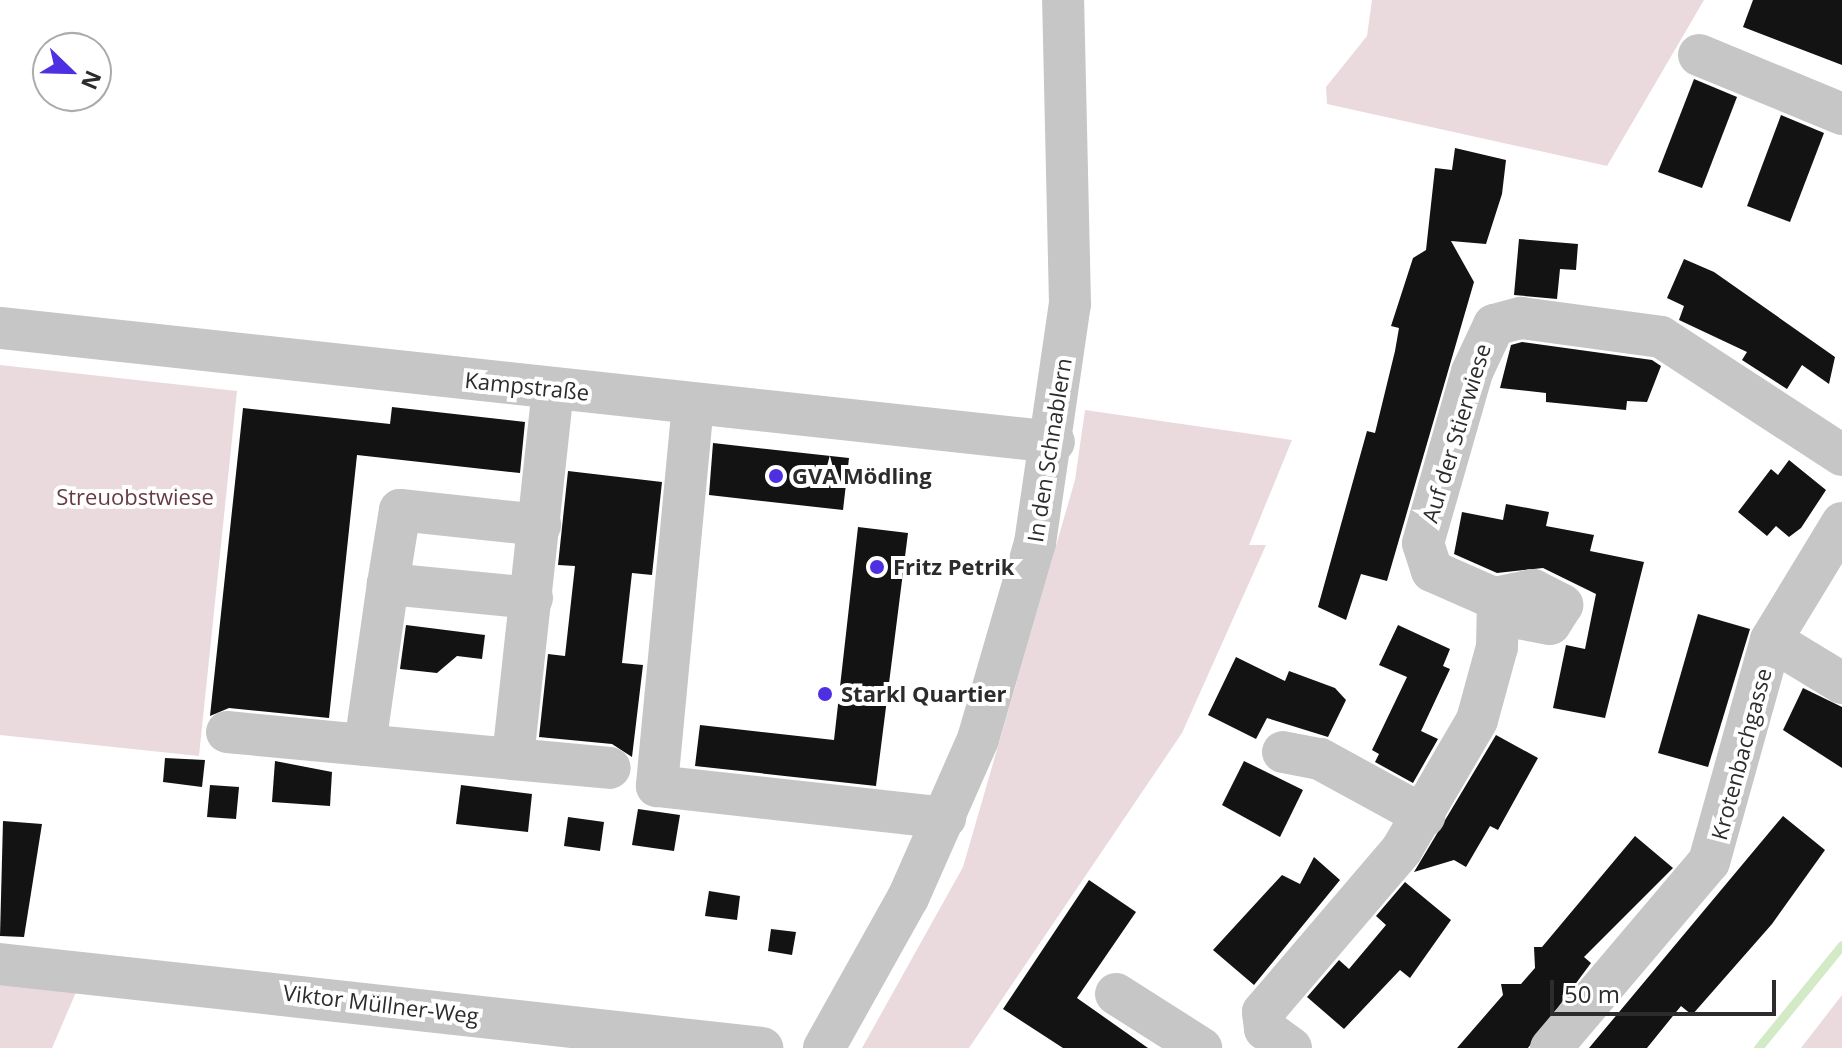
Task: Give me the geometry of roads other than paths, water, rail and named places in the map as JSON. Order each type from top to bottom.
[{"type":"street","name":"In den Schnablern","points":[[824,1048],[945,818],[1009,639],[1054,442],[1070,304],[1072,192],[1063,0]]},
{"type":"street","points":[[1699,55],[1842,114]]},
{"type":"street","name":"Auf der Stierwiese","points":[[1266,1042],[1267,1004],[1424,816],[1477,720],[1498,606],[1440,577],[1422,554],[1480,348],[1508,319],[1661,337],[1842,455]]},
{"type":"street","name":"Kampstraße","points":[[0,328],[1054,442]]},
{"type":"street","points":[[513,759],[553,389]]},
{"type":"street","points":[[693,404],[657,786],[945,818]]},
{"type":"street","points":[[365,745],[400,510],[540,525]]},
{"type":"street","name":"Krotenbachgasse","points":[[1551,1048],[1709,862],[1771,640],[1842,523]]},
{"type":"street","points":[[388,584],[532,598]]},
{"type":"street","name":"Krotenbachgasse","points":[[1771,640],[1842,683]]},
{"type":"street","points":[[227,732],[610,768]]},
{"type":"street","points":[[1283,752],[1320,759],[1424,816]]},
{"type":"street","name":"Viktor Müllner-Weg","points":[[0,964],[762,1048]]},
{"type":"street","points":[[1116,994],[1201,1048]]},
{"type":"waterway","points":[[1758,1048],[1842,945]]},
{"type":"place","name":"GVA Mödling","points":[[776,476]]},
{"type":"place","name":"Fritz Petrik","points":[[877,567]]},
{"type":"place","name":"Starkl Quartier","points":[[825,694]]},
{"type":"park label","name":"Streuobstwiese","points":[[135,497]]}]
